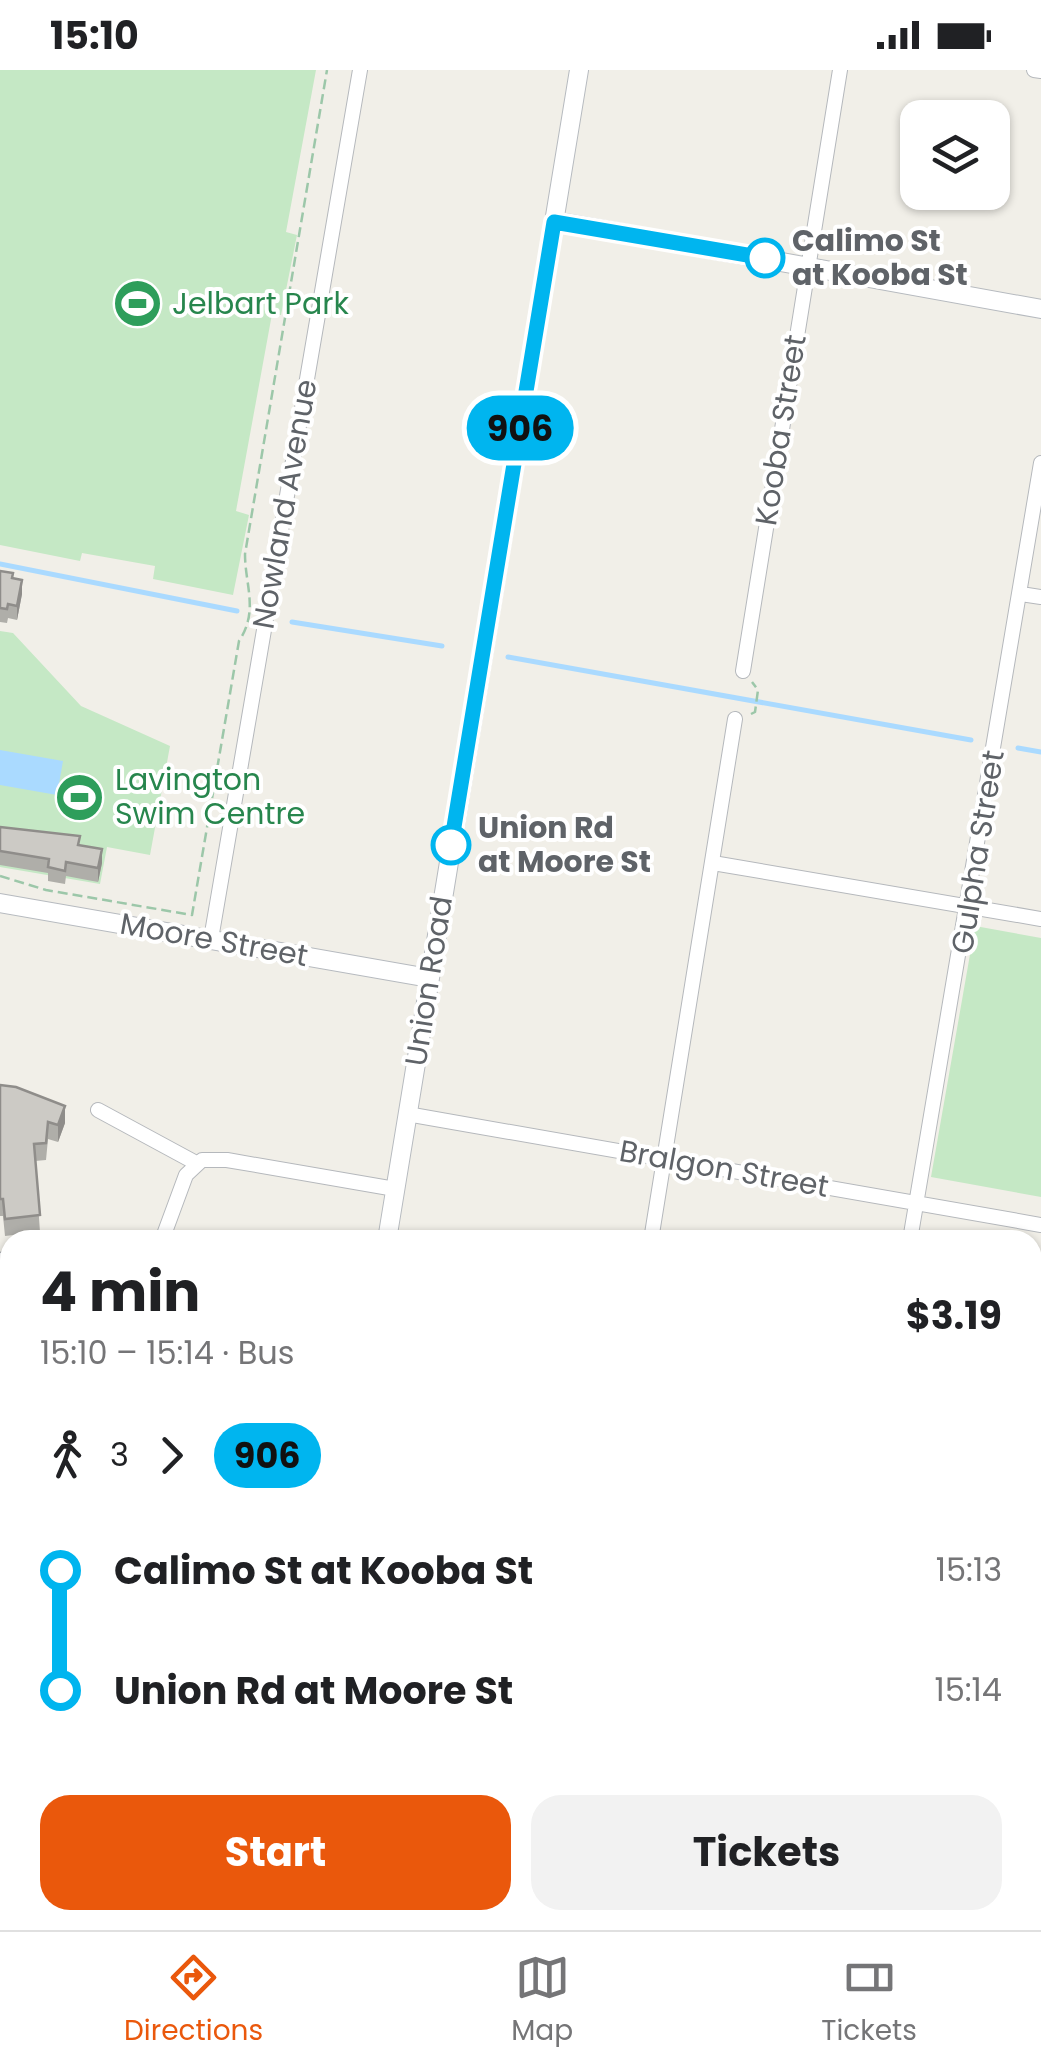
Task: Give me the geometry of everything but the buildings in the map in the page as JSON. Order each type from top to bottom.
[{"type":"main road","name":"Union Road","points":[[389,1230],[579,70]]},
{"type":"main road","points":[[554,222],[1041,309]]},
{"type":"main road","name":"Moore Street","points":[[0,903],[429,978]]},
{"type":"street","name":"Nowland Avenue","points":[[210,939],[360,70]]},
{"type":"street","name":"Kooba Street","points":[[743,671],[840,70]]},
{"type":"street","name":"Gulpha Street","points":[[912,1230],[970,908],[1041,464]]},
{"type":"street","points":[[1021,594],[1041,597]]},
{"type":"street","points":[[653,1230],[735,720]]},
{"type":"street","points":[[713,863],[1041,919]]},
{"type":"street","points":[[98,1110],[196,1163],[227,1160],[395,1189]]},
{"type":"street","name":"Bralgon Street","points":[[407,1114],[1041,1225]]},
{"type":"street","points":[[165,1230],[181,1185],[196,1163]]},
{"type":"path","points":[[0,876],[46,890],[192,915],[239,641],[247,629],[251,590],[245,554],[327,70]]},
{"type":"path","points":[[756,708],[758,693]]},
{"type":"green space","name":"Jelbart Park","points":[[0,70],[316,70],[286,232],[297,235],[281,315],[272,314],[236,511],[249,515],[233,595],[153,579],[155,566],[82,553],[80,561],[0,545]]},
{"type":"green space","name":"Lavington Swim Centre","points":[[0,631],[13,633],[81,706],[170,746],[150,855],[107,847],[100,884],[0,867]]},
{"type":"green space","points":[[975,926],[1041,938],[1041,1197],[931,1177]]},
{"type":"water","points":[[0,750],[63,761],[57,795],[0,785]]},
{"type":"waterway","points":[[0,564],[237,611]]},
{"type":"waterway","points":[[292,622],[442,646]]},
{"type":"waterway","points":[[508,657],[971,740]]},
{"type":"waterway","points":[[1018,748],[1041,752]]},
{"type":"bus line","name":"906","points":[[451,845],[554,222],[765,258]]},
{"type":"place","name":"Calimo St at Kooba St","points":[[765,258]]},
{"type":"place","name":"Jelbart Park","points":[[137,304]]},
{"type":"place","name":"Lavington Swim Centre","points":[[80,797]]},
{"type":"place","name":"Union Rd at Moore St","points":[[451,845]]}]
